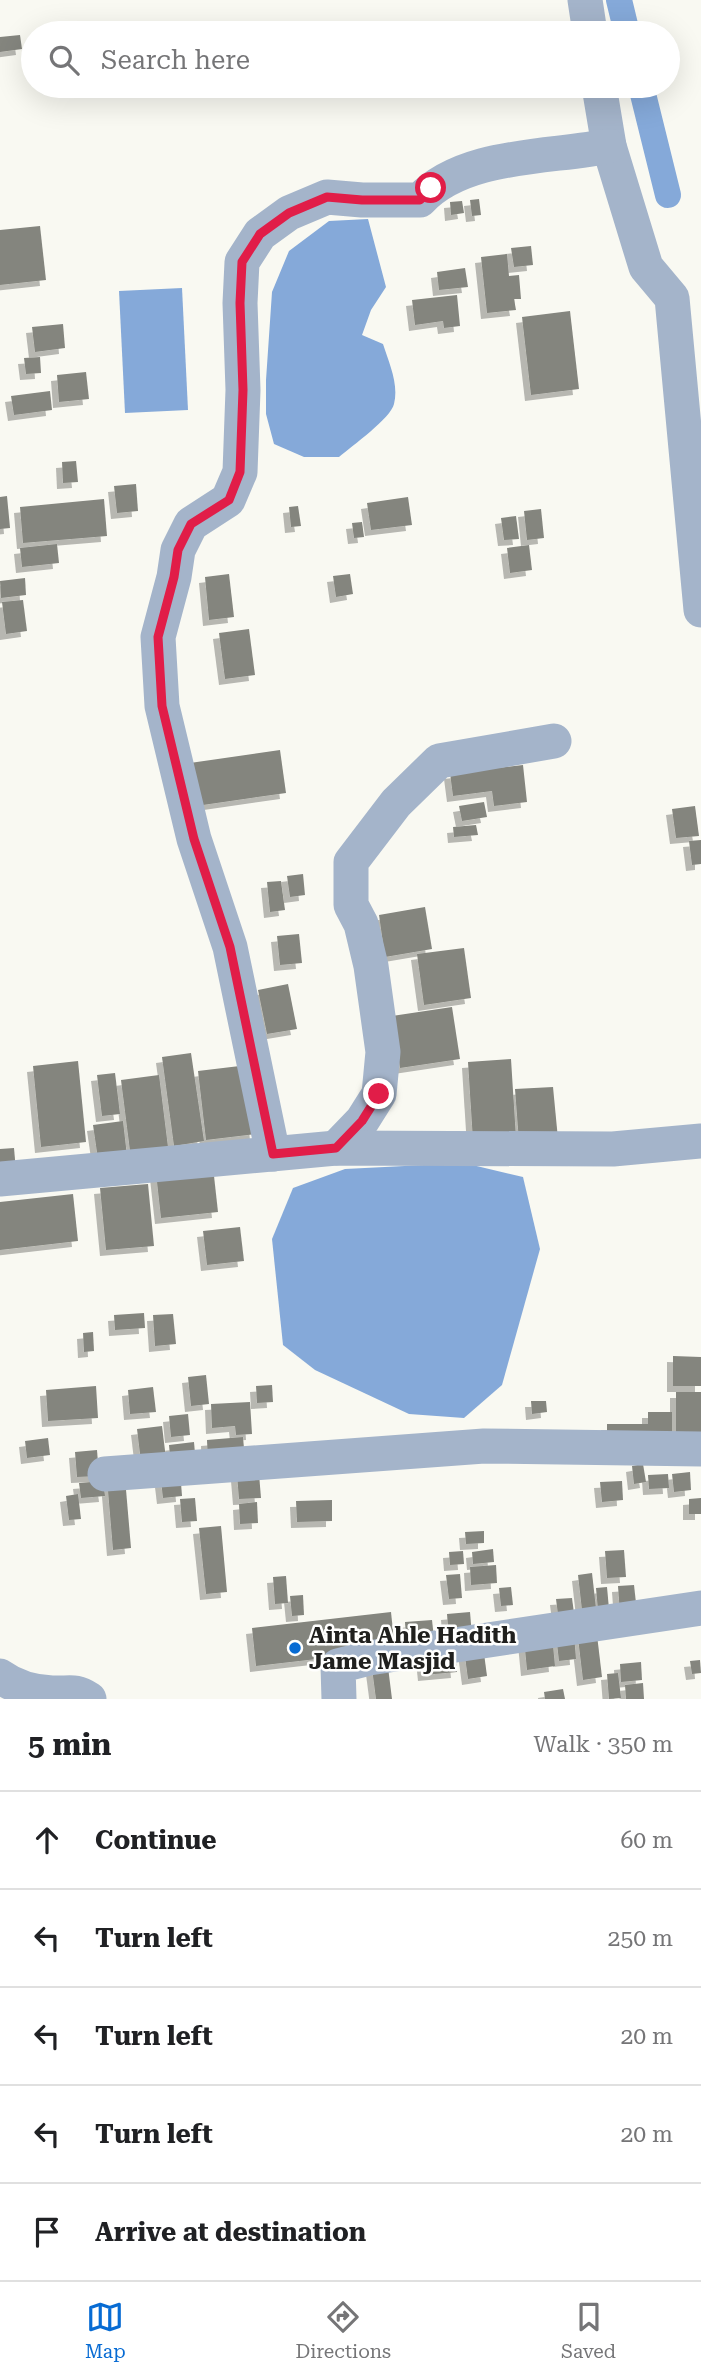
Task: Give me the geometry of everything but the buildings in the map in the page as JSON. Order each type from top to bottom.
[{"type":"street","points":[[585,0],[588,21]]},
{"type":"street","points":[[601,98],[609,146],[646,267],[672,299],[701,610]]},
{"type":"street","points":[[273,1154],[230,947],[194,839],[162,706],[158,637],[174,577],[178,550],[191,524],[229,500],[240,472],[243,390],[240,303],[242,262],[260,234],[289,213],[327,197],[420,200],[431,188],[464,171],[509,161],[609,146]]},
{"type":"street","points":[[336,1148],[362,1121],[379,1094],[383,1052],[371,966],[361,924],[351,905],[351,862],[396,803],[439,761],[554,741]]},
{"type":"street","points":[[0,1179],[336,1148],[613,1149],[701,1141]]},
{"type":"street","points":[[105,1474],[484,1446],[701,1449]]},
{"type":"street","points":[[339,1699],[338,1666],[369,1658],[701,1608]]},
{"type":"street","points":[[0,1676],[13,1686],[52,1693],[78,1692],[89,1699]]},
{"type":"water","points":[[368,219],[386,287],[371,310],[362,335],[383,344],[394,381],[394,404],[379,424],[339,457],[304,457],[274,444],[266,414],[272,292],[289,251],[329,221]]},
{"type":"water","points":[[182,288],[188,410],[125,413],[119,291]]},
{"type":"water","points":[[464,1163],[523,1177],[540,1249],[502,1385],[464,1418],[409,1414],[315,1370],[283,1345],[272,1239],[293,1188],[345,1169]]},
{"type":"waterway","points":[[619,0],[624,21]]},
{"type":"waterway","points":[[644,98],[668,195]]},
{"type":"place","name":"Ainta Ahle Hadith Jame Masjid","points":[[295,1648]]},
{"type":"route","points":[[379,1094],[362,1121],[336,1148],[273,1154],[230,947],[194,839],[162,706],[158,637],[174,577],[178,550],[191,524],[229,500],[240,472],[243,390],[240,303],[242,262],[260,234],[289,213],[327,197],[420,200],[431,188]]}]
